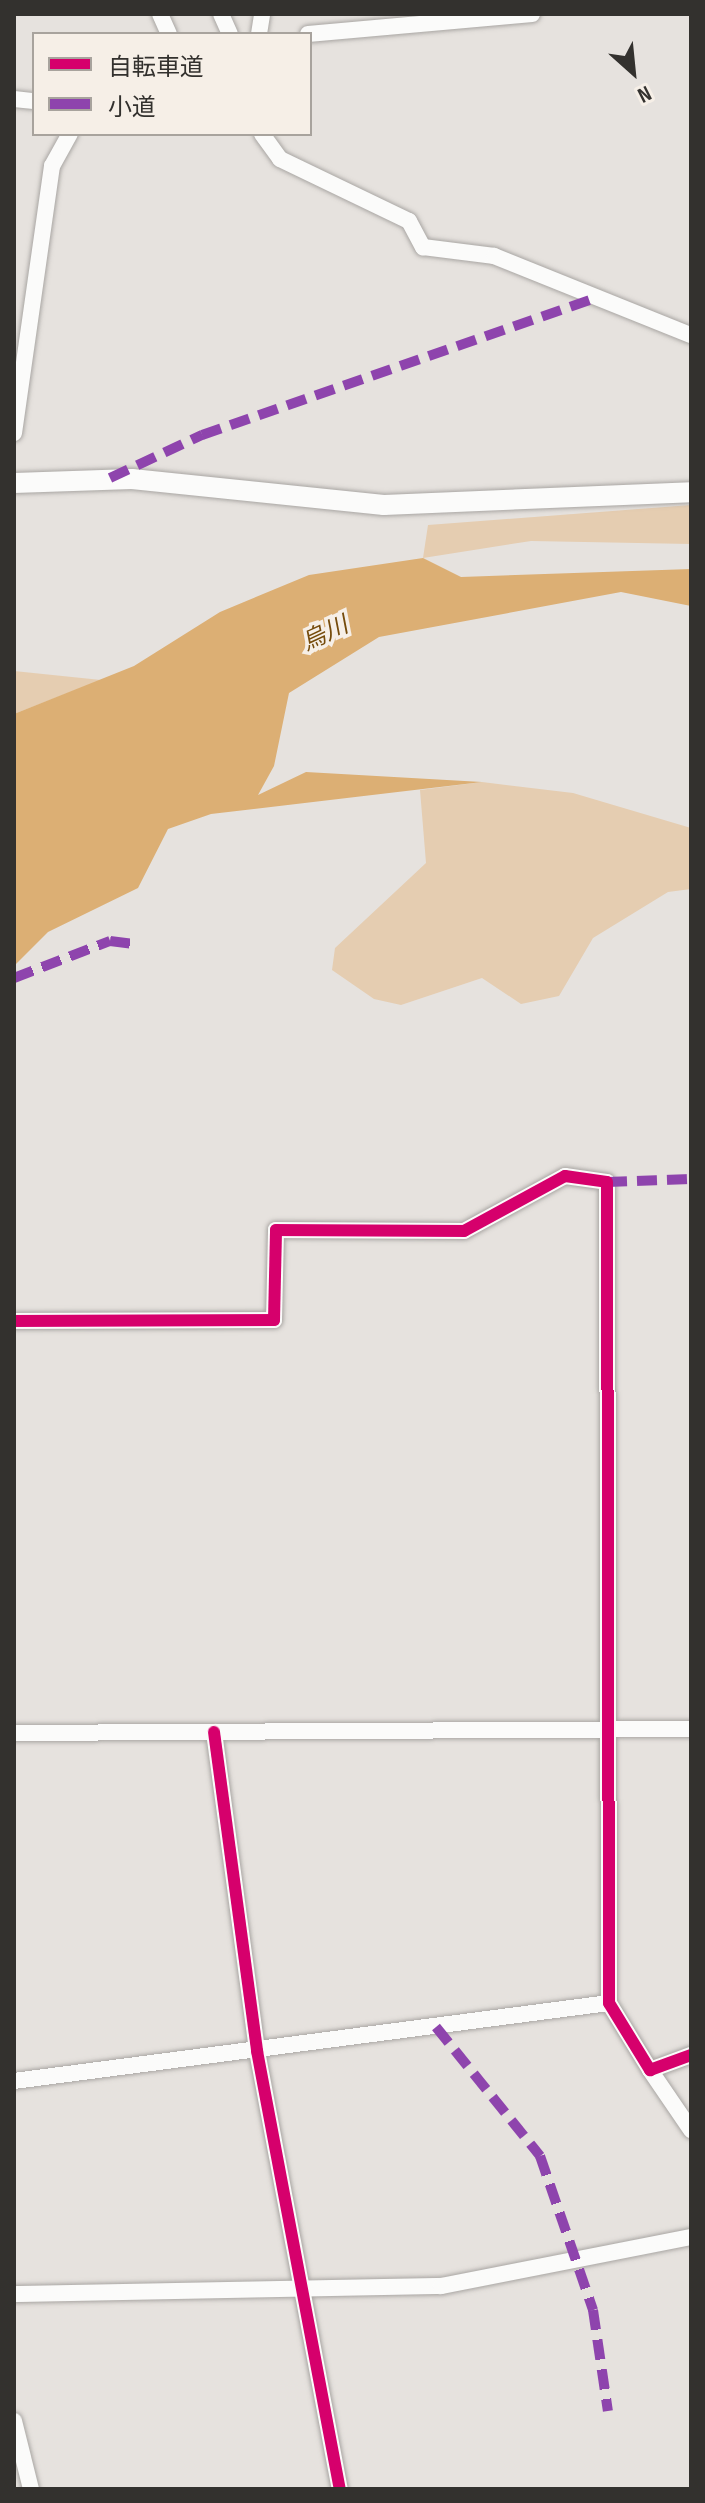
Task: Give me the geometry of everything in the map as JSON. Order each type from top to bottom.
[{"type":"street","points":[[312,34],[532,14]]},
{"type":"street","points":[[14,433],[52,166],[69,136]]},
{"type":"street","points":[[263,136],[280,159],[409,221],[423,247],[494,256],[691,335]]},
{"type":"street","points":[[14,483],[132,479],[384,505],[691,492]]},
{"type":"street","points":[[14,1321],[274,1320],[276,1230],[464,1231],[565,1176],[607,1182],[609,2003],[691,2130]]},
{"type":"street","points":[[14,1733],[691,1729]]},
{"type":"street","points":[[214,1732],[257,2051],[340,2489]]},
{"type":"street","points":[[14,2081],[609,2003]]},
{"type":"street","points":[[650,2070],[691,2055]]},
{"type":"street","points":[[14,2294],[487,2281],[691,2237]]},
{"type":"street","points":[[14,2421],[31,2489]]},
{"type":"shaded area","points":[[691,505],[691,544],[531,541],[423,558],[428,525]]},
{"type":"shaded area","points":[[14,671],[101,680],[14,714]]},
{"type":"shaded area","points":[[482,782],[573,793],[691,828],[691,889],[668,892],[593,938],[559,996],[521,1004],[482,978],[401,1005],[374,999],[332,970],[335,948],[426,863],[420,790]]},
{"type":"water","name":"烏川","points":[[423,558],[461,577],[691,569],[691,606],[621,592],[379,637],[289,693],[274,766],[258,795],[306,772],[482,782],[211,814],[168,829],[138,888],[48,932],[14,966],[14,714],[134,666],[220,612],[309,575]]},
{"type":"marked path","points":[[110,478],[202,435],[596,298]]},
{"type":"marked path","points":[[14,978],[110,941],[134,944]]},
{"type":"marked path","points":[[607,1182],[691,1179]]},
{"type":"marked path","points":[[436,2027],[540,2156],[593,2310],[608,2411]]},
{"type":"cycle path","points":[[14,1321],[274,1320],[276,1230],[464,1231],[565,1176],[607,1182],[609,2003],[650,2070],[691,2055]]},
{"type":"cycle path","points":[[214,1732],[257,2051],[340,2489]]}]
